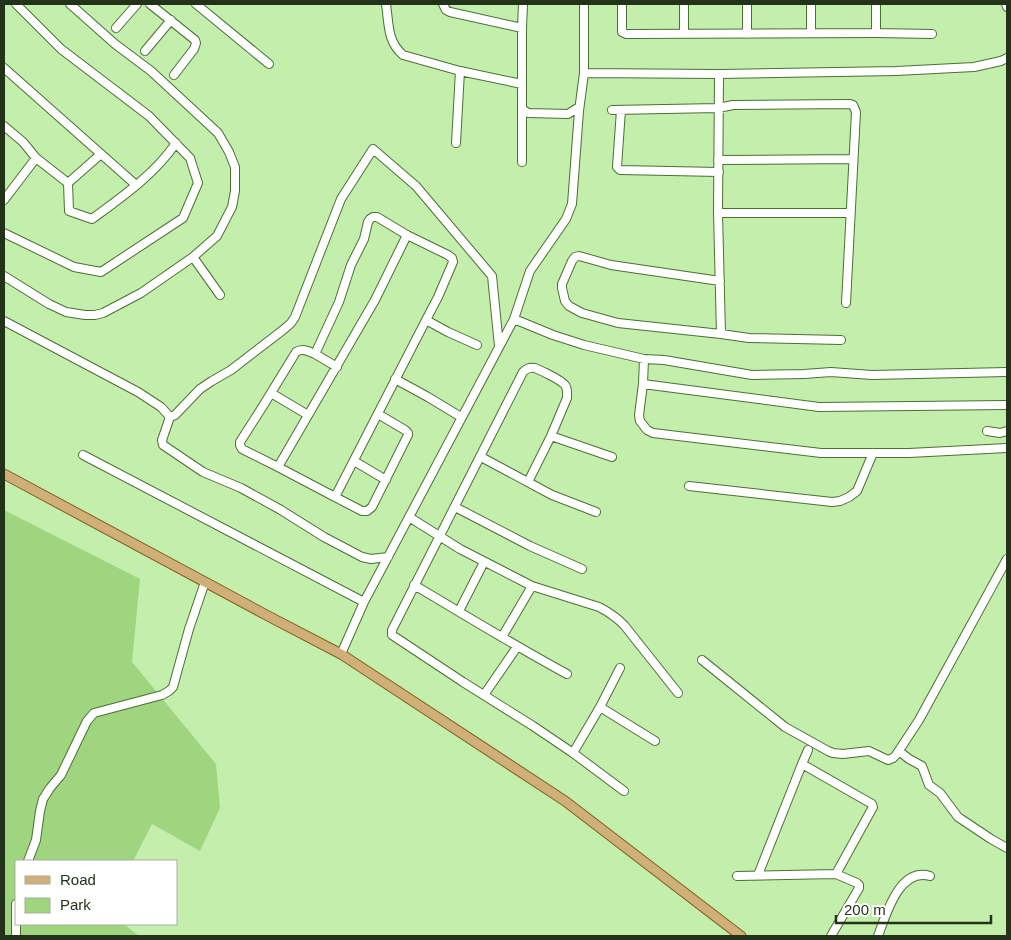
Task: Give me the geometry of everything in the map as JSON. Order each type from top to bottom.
[{"type":"main road","points":[[4,474],[341,654],[565,801],[741,936]]},
{"type":"street","points":[[4,233],[74,266],[101,272],[183,218],[198,183],[190,158],[149,116],[61,50],[16,4]]},
{"type":"street","points":[[4,276],[58,308],[76,314],[95,315],[103,313],[141,294],[193,257],[217,236],[232,207],[236,181],[235,167],[218,133],[151,71],[115,44],[70,4]]},
{"type":"street","points":[[116,28],[137,4]]},
{"type":"street","points":[[150,4],[196,43],[194,49],[174,75]]},
{"type":"street","points":[[196,4],[268,64]]},
{"type":"street","points":[[386,4],[390,36],[397,49],[403,55],[460,71],[522,84]]},
{"type":"street","points":[[443,4],[446,10],[450,12],[522,28]]},
{"type":"street","points":[[522,162],[523,4]]},
{"type":"street","points":[[341,654],[364,602],[514,319],[530,271],[567,217],[572,204],[574,195],[574,161],[584,73],[584,4]]},
{"type":"street","points":[[622,4],[622,30],[624,34],[932,34]]},
{"type":"street","points":[[684,4],[684,34]]},
{"type":"street","points":[[747,4],[748,34]]},
{"type":"street","points":[[811,4],[811,33]]},
{"type":"street","points":[[876,4],[876,33]]},
{"type":"street","points":[[145,51],[171,20]]},
{"type":"street","points":[[584,73],[718,74],[905,71],[974,67],[1007,58]]},
{"type":"street","points":[[4,68],[136,185]]},
{"type":"street","points":[[456,143],[460,71]]},
{"type":"street","points":[[718,74],[718,212],[721,334]]},
{"type":"street","points":[[718,172],[620,170],[617,167],[616,110],[733,106],[853,105],[856,112],[846,303]]},
{"type":"street","points":[[522,109],[528,113],[568,114],[579,107]]},
{"type":"street","points":[[4,126],[23,142],[36,158],[68,183],[69,211],[92,219],[129,192],[168,155],[176,143]]},
{"type":"street","points":[[388,556],[371,559],[362,557],[241,488],[203,472],[163,444],[162,440],[170,418],[200,389],[231,370],[291,323],[298,310],[341,199],[373,148],[416,186],[492,276],[500,346]]},
{"type":"street","points":[[68,183],[101,154]]},
{"type":"street","points":[[4,200],[36,158]]},
{"type":"street","points":[[718,160],[853,159]]},
{"type":"street","points":[[718,212],[850,213]]},
{"type":"street","points":[[315,354],[339,302],[351,265],[370,219],[376,217],[452,258],[453,262],[438,297],[335,497]]},
{"type":"street","points":[[278,467],[375,300],[407,235]]},
{"type":"street","points":[[720,281],[611,265],[579,256],[575,257],[572,261],[562,288],[565,301],[575,310],[618,323],[755,339],[841,340]]},
{"type":"street","points":[[193,257],[220,294]]},
{"type":"street","points":[[514,319],[584,345],[644,359],[664,360],[752,375],[832,372],[872,375],[1007,372]]},
{"type":"street","points":[[426,320],[477,345]]},
{"type":"street","points":[[4,321],[138,392],[161,407],[170,418]]},
{"type":"street","points":[[337,367],[315,354],[304,350],[296,352],[240,442],[242,448],[362,511],[367,511],[372,507],[407,439],[408,433],[378,414]]},
{"type":"street","points":[[644,359],[644,384],[639,416],[640,421],[647,430],[653,433],[821,453],[943,452],[1007,448]]},
{"type":"street","points":[[528,482],[567,398],[567,390],[563,383],[535,368],[528,368],[524,372],[414,585],[392,630],[392,635],[573,753],[624,791]]},
{"type":"street","points":[[395,379],[461,418]]},
{"type":"street","points":[[644,384],[819,407],[1007,405]]},
{"type":"street","points":[[271,393],[308,414]]},
{"type":"street","points":[[987,431],[1000,433],[1007,431]]},
{"type":"street","points":[[551,436],[612,457]]},
{"type":"street","points":[[689,486],[832,502],[840,501],[856,491],[873,453]]},
{"type":"street","points":[[83,455],[364,602]]},
{"type":"street","points":[[481,457],[558,498],[596,512]]},
{"type":"street","points":[[354,461],[386,480]]},
{"type":"street","points":[[455,507],[530,546],[582,569]]},
{"type":"street","points":[[409,517],[439,537],[532,586],[599,607],[617,617],[678,692]]},
{"type":"street","points":[[702,660],[785,727],[828,751],[843,754],[869,752],[888,760],[893,758],[899,751],[919,720],[1007,559]]},
{"type":"street","points":[[459,611],[484,562]]},
{"type":"street","points":[[28,860],[36,840],[43,799],[62,775],[90,717],[94,713],[162,695],[173,687],[189,629],[205,582]]},
{"type":"street","points":[[414,585],[517,647],[567,674]]},
{"type":"street","points":[[502,637],[532,586]]},
{"type":"street","points":[[484,695],[517,647]]},
{"type":"street","points":[[573,753],[620,668]]},
{"type":"street","points":[[600,707],[655,741]]},
{"type":"street","points":[[758,875],[808,750]]},
{"type":"street","points":[[899,751],[922,766],[929,784],[940,793],[958,817],[1007,848]]},
{"type":"street","points":[[802,764],[872,804],[873,807],[836,874]]},
{"type":"street","points":[[737,876],[836,874],[857,883],[860,885],[860,888],[831,936]]},
{"type":"street","points":[[878,936],[893,899],[902,886],[911,877],[920,874],[930,876]]},
{"type":"green space","points":[[4,510],[140,579],[132,662],[216,764],[220,808],[200,851],[152,824],[134,860],[15,860],[15,925],[125,925],[139,936],[4,936]]}]
